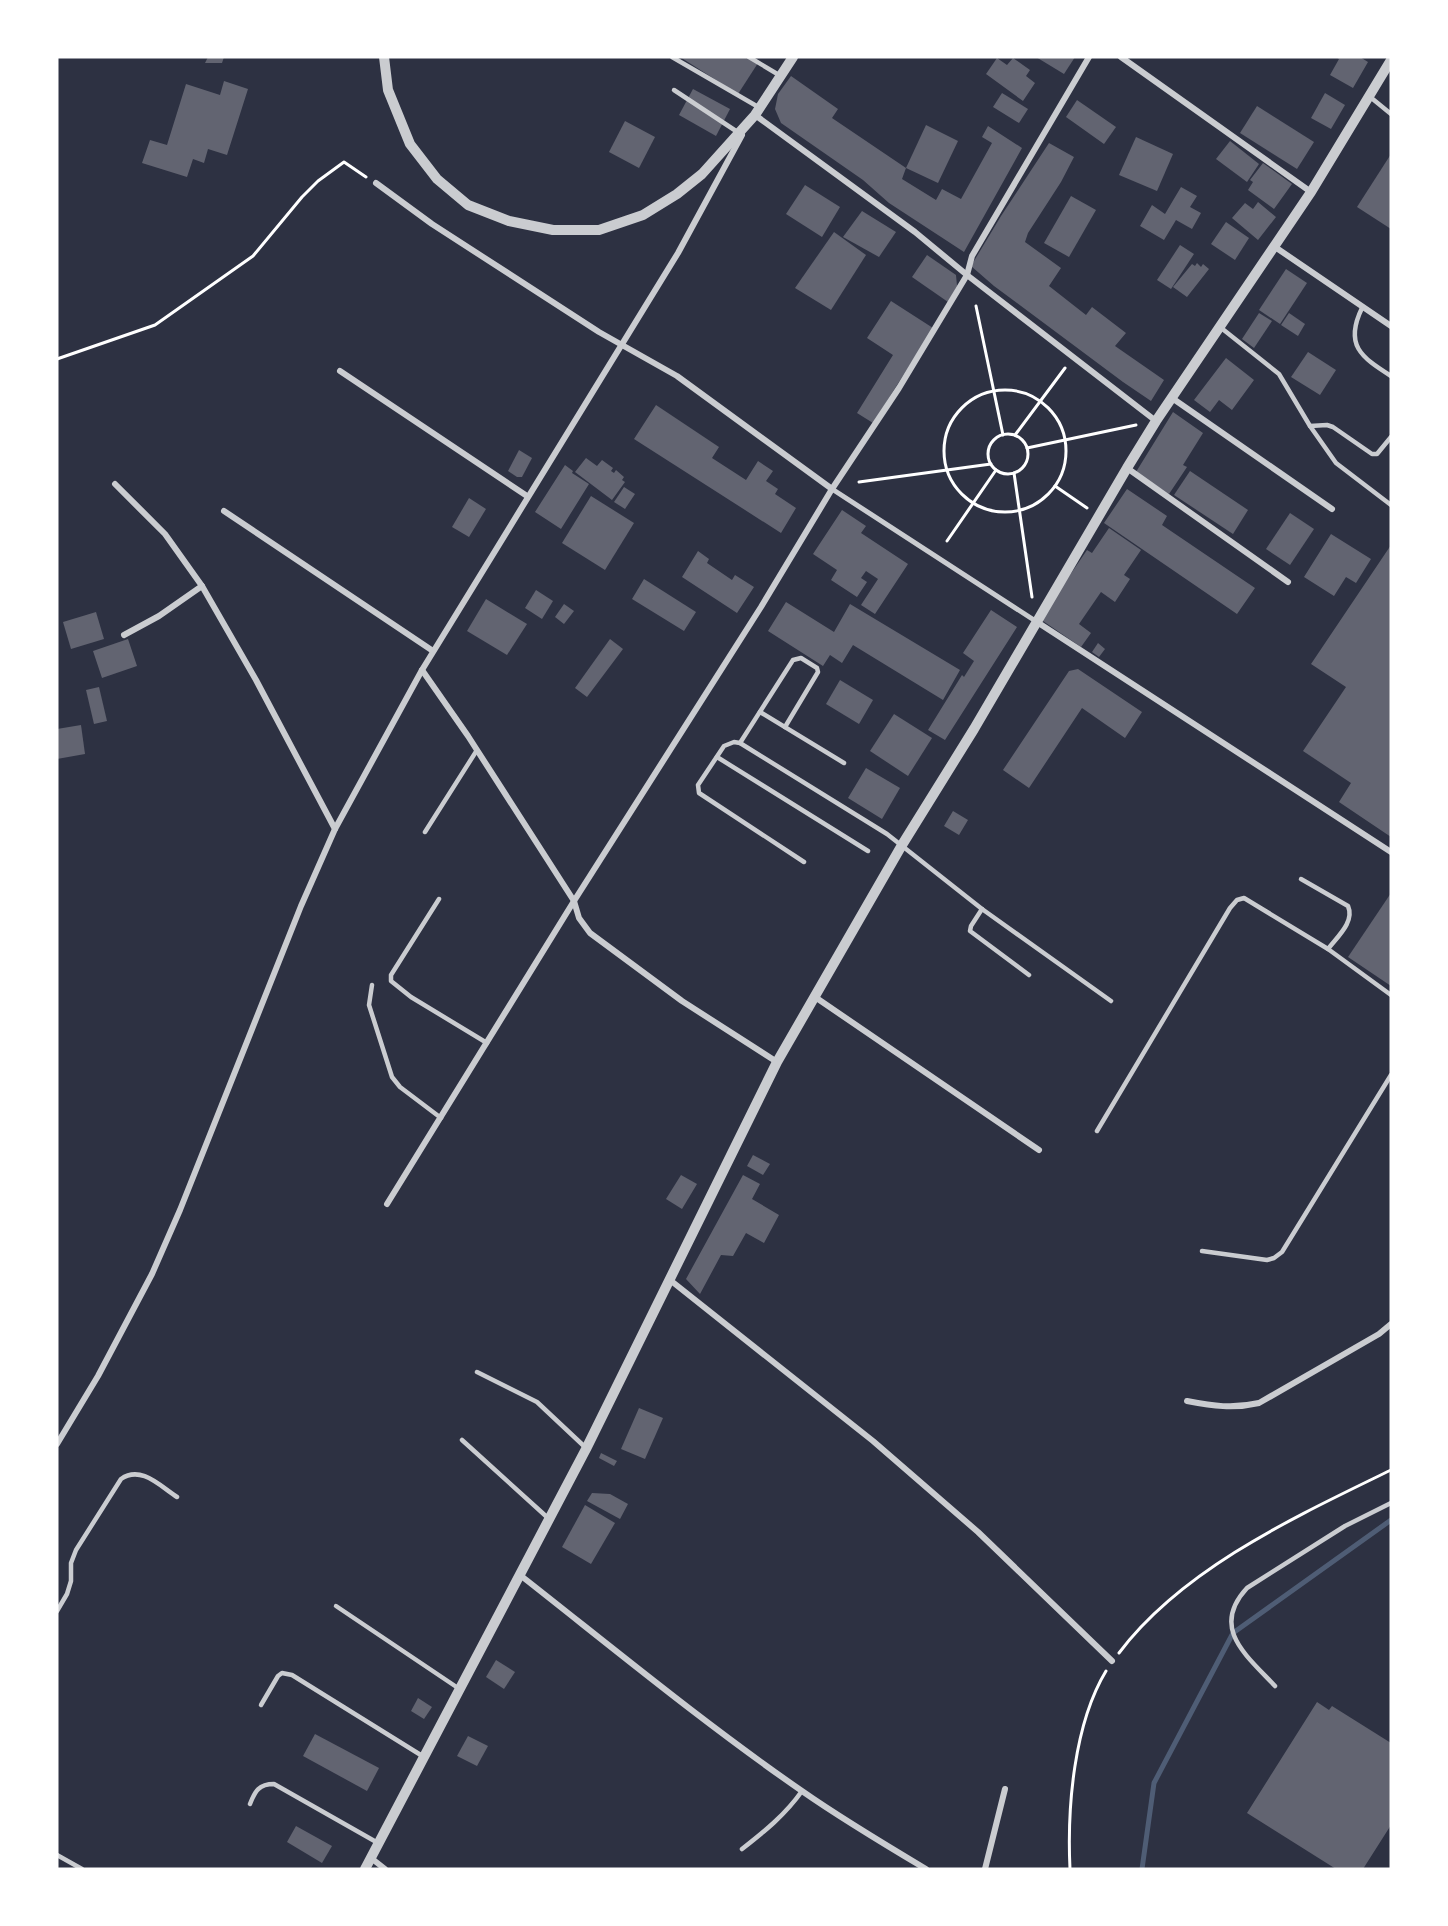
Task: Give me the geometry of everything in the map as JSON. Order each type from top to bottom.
[{"type":"street","points":[[384,57],[388,90],[410,144],[437,179],[468,205],[509,221],[553,230],[599,230],[643,215],[677,194],[702,174],[754,116]]},
{"type":"street","points":[[57,1444],[98,1376],[152,1274],[180,1210],[301,906],[335,829],[433,651],[678,253],[754,116],[793,57]]},
{"type":"street","points":[[387,1204],[574,901],[761,607],[832,489],[899,388],[967,275],[972,255],[1089,57]]},
{"type":"street","points":[[1121,57],[1311,192]]},
{"type":"street","points":[[364,1869],[586,1449],[777,1062],[902,845],[1127,468],[1156,421],[1311,192],[1391,60]]},
{"type":"street","points":[[754,116],[915,232],[1156,421]]},
{"type":"street","points":[[376,183],[432,224],[622,345],[677,376],[832,489],[1391,852]]},
{"type":"street","points":[[1275,247],[1391,326]]},
{"type":"street","points":[[340,371],[527,496]]},
{"type":"street","points":[[1172,398],[1332,509]]},
{"type":"street","points":[[1127,468],[1288,582]]},
{"type":"street","points":[[115,484],[165,534],[202,586],[256,680],[335,829]]},
{"type":"street","points":[[224,512],[433,651]]},
{"type":"street","points":[[124,635],[159,616],[202,586]]},
{"type":"street","points":[[422,670],[477,750],[574,901],[579,918],[590,933],[681,1001],[777,1062]]},
{"type":"street","points":[[815,997],[1039,1150]]},
{"type":"street","points":[[670,1280],[873,1441],[978,1532],[1112,1661]]},
{"type":"street","points":[[1187,1401],[1220,1407],[1241,1407],[1259,1403],[1379,1334],[1391,1323]]},
{"type":"street","points":[[520,1575],[716,1728],[802,1791],[862,1831],[926,1869]]},
{"type":"street","points":[[985,1869],[1005,1789]]},
{"type":"street","points":[[370,1857],[385,1869]]},
{"type":"lane","points":[[672,57],[754,116]]},
{"type":"lane","points":[[749,57],[781,77]]},
{"type":"lane","points":[[674,90],[739,133]]},
{"type":"lane","points":[[1369,96],[1391,114]]},
{"type":"lane","points":[[1362,308],[1355,337],[1356,346],[1373,364],[1391,376]]},
{"type":"lane","points":[[1220,327],[1279,374],[1310,426],[1336,463],[1391,505]]},
{"type":"lane","points":[[1310,426],[1333,427],[1371,454],[1377,454],[1391,436]]},
{"type":"lane","points":[[740,743],[793,660],[801,658],[817,668],[818,672],[785,727]]},
{"type":"lane","points":[[760,712],[844,763]]},
{"type":"lane","points":[[804,862],[699,793],[699,786],[724,746],[729,743],[740,743],[887,834],[982,909],[1111,1001]]},
{"type":"lane","points":[[425,832],[477,750]]},
{"type":"lane","points":[[717,757],[868,851]]},
{"type":"lane","points":[[1301,879],[1348,906],[1351,913],[1349,921],[1328,949]]},
{"type":"lane","points":[[1097,1131],[1230,908],[1237,900],[1244,898],[1328,949],[1391,995]]},
{"type":"lane","points":[[439,899],[392,975],[391,981],[411,997],[487,1043]]},
{"type":"lane","points":[[982,909],[970,931],[1029,975]]},
{"type":"lane","points":[[372,985],[369,1005],[392,1077],[400,1087],[441,1118]]},
{"type":"lane","points":[[1202,1251],[1267,1260],[1282,1252],[1391,1075]]},
{"type":"lane","points":[[477,1372],[537,1402],[586,1449]]},
{"type":"lane","points":[[462,1440],[548,1518]]},
{"type":"lane","points":[[57,1611],[67,1594],[71,1581],[71,1563],[76,1550],[121,1479],[128,1474],[142,1474],[177,1497]]},
{"type":"lane","points":[[1275,1686],[1240,1649],[1230,1628],[1236,1600],[1247,1588],[1345,1526],[1391,1503]]},
{"type":"lane","points":[[336,1606],[460,1689]]},
{"type":"lane","points":[[261,1705],[278,1676],[286,1673],[299,1678],[424,1757]]},
{"type":"lane","points":[[250,1804],[257,1788],[265,1784],[274,1784],[378,1843]]},
{"type":"lane","points":[[742,1849],[776,1823],[802,1791]]},
{"type":"lane","points":[[57,1855],[82,1869]]},
{"type":"path","points":[[57,359],[155,325],[253,256],[302,197],[336,166],[344,162],[376,183]]},
{"type":"path","points":[[976,306],[1003,435]]},
{"type":"path","points":[[1015,435],[1065,368]]},
{"type":"path","points":[[994,391],[1018,392],[1041,402],[1056,419],[1065,439],[1064,469],[1055,486],[1041,501],[1018,511],[995,512],[973,503],[953,483],[947,470],[945,441],[957,414],[967,404],[994,391]]},
{"type":"path","points":[[1027,448],[1125,426],[1144,424]]},
{"type":"path","points":[[1003,435],[1015,435],[1027,448],[1027,460],[1024,466],[1014,473],[1001,473],[991,464],[989,458],[990,447],[997,438],[1003,435]]},
{"type":"path","points":[[859,482],[991,464]]},
{"type":"path","points":[[947,541],[996,470]]},
{"type":"path","points":[[1014,473],[1032,597]]},
{"type":"path","points":[[1055,486],[1089,509]]},
{"type":"path","points":[[1070,1869],[1069,1849],[1077,1754],[1089,1708],[1112,1661],[1128,1641],[1153,1613],[1195,1579],[1242,1547],[1391,1470]]},
{"type":"building","points":[[208,57],[224,57],[222,63],[205,63]]},
{"type":"building","points":[[680,57],[749,57],[758,63],[738,94]]},
{"type":"building","points":[[1036,57],[1075,57],[1064,74]]},
{"type":"building","points":[[1336,57],[1360,57],[1368,62],[1353,88],[1330,75],[1339,59]]},
{"type":"building","points":[[997,58],[1007,65],[1013,58],[1030,70],[1026,76],[1035,83],[1023,101],[986,74]]},
{"type":"building","points":[[791,76],[838,109],[832,118],[906,168],[902,179],[936,200],[942,189],[961,199],[992,143],[982,137],[988,126],[1022,148],[964,252],[889,203],[863,180],[781,123],[775,109],[778,94]]},
{"type":"building","points":[[224,81],[248,89],[227,155],[208,149],[204,163],[193,159],[187,177],[142,163],[150,140],[167,145],[186,84],[220,95]]},
{"type":"building","points":[[693,89],[730,109],[716,136],[679,115]]},
{"type":"building","points":[[1002,93],[1028,109],[1019,123],[993,107]]},
{"type":"building","points":[[1325,93],[1345,105],[1331,129],[1311,118]]},
{"type":"building","points":[[1077,100],[1116,127],[1104,144],[1066,117]]},
{"type":"building","points":[[1257,106],[1314,142],[1297,169],[1240,133]]},
{"type":"building","points":[[625,121],[655,137],[639,168],[609,152]]},
{"type":"building","points":[[926,125],[958,141],[938,183],[906,168]]},
{"type":"building","points":[[1136,137],[1173,154],[1157,191],[1119,175]]},
{"type":"building","points":[[1230,141],[1259,164],[1247,182],[1216,159]]},
{"type":"building","points":[[1049,143],[1074,157],[1061,182],[1028,233],[1025,242],[1061,268],[1049,286],[1086,315],[1092,307],[1126,333],[1115,346],[1164,380],[1151,401],[994,286],[971,266]]},
{"type":"building","points":[[1391,154],[1391,229],[1357,207]]},
{"type":"building","points":[[1263,163],[1292,184],[1274,209],[1248,190],[1253,182],[1250,180]]},
{"type":"building","points":[[805,185],[840,207],[822,237],[786,214]]},
{"type":"building","points":[[1181,187],[1197,196],[1190,207],[1201,213],[1192,229],[1176,220],[1164,240],[1140,226],[1152,205],[1165,214]]},
{"type":"building","points":[[1071,196],[1096,210],[1069,257],[1044,243]]},
{"type":"building","points":[[1258,202],[1276,217],[1258,240],[1232,218],[1245,203],[1253,209]]},
{"type":"building","points":[[862,211],[896,232],[879,257],[843,237]]},
{"type":"building","points":[[1226,222],[1249,238],[1235,260],[1211,244]]},
{"type":"building","points":[[834,232],[866,255],[831,310],[795,288]]},
{"type":"building","points":[[1180,245],[1194,254],[1171,289],[1157,280]]},
{"type":"building","points":[[927,255],[956,275],[957,286],[948,302],[912,277]]},
{"type":"building","points":[[1197,263],[1209,269],[1187,297],[1173,287],[1192,264],[1195,266]]},
{"type":"building","points":[[1286,269],[1307,283],[1280,324],[1259,310]]},
{"type":"building","points":[[891,301],[933,328],[873,423],[857,413],[893,355],[867,338]]},
{"type":"building","points":[[1259,313],[1272,321],[1254,348],[1242,339]]},
{"type":"building","points":[[1289,313],[1305,324],[1298,336],[1281,325]]},
{"type":"building","points":[[1308,352],[1336,370],[1320,395],[1291,377]]},
{"type":"building","points":[[1226,358],[1254,380],[1232,410],[1219,400],[1210,412],[1194,400]]},
{"type":"building","points":[[656,405],[719,447],[712,458],[746,480],[758,461],[773,471],[766,481],[778,489],[775,494],[796,508],[781,533],[634,439]]},
{"type":"building","points":[[1173,412],[1203,433],[1183,465],[1187,467],[1169,494],[1136,472]]},
{"type":"building","points":[[519,450],[532,458],[522,477],[517,477],[508,471]]},
{"type":"building","points":[[586,458],[597,466],[602,460],[613,468],[611,471],[614,473],[616,470],[624,477],[622,480],[625,482],[612,500],[575,472]]},
{"type":"building","points":[[565,465],[573,471],[572,473],[589,484],[561,529],[535,512]]},
{"type":"building","points":[[1190,471],[1248,510],[1233,534],[1174,495]]},
{"type":"building","points":[[624,487],[635,494],[625,509],[614,502]]},
{"type":"building","points":[[1127,489],[1167,516],[1162,525],[1255,588],[1237,614],[1104,523]]},
{"type":"building","points":[[591,496],[634,523],[605,570],[562,543]]},
{"type":"building","points":[[469,498],[486,509],[469,537],[452,527]]},
{"type":"building","points":[[842,510],[866,526],[861,533],[908,564],[875,614],[861,605],[878,579],[866,571],[861,578],[867,582],[857,597],[831,580],[837,570],[813,554]]},
{"type":"building","points":[[1290,513],[1314,529],[1290,565],[1266,549]]},
{"type":"building","points":[[1109,528],[1141,550],[1124,575],[1130,579],[1115,602],[1101,592],[1079,624],[1091,633],[1081,647],[1040,619],[1087,550],[1092,553]]},
{"type":"building","points":[[1331,534],[1371,559],[1356,583],[1346,577],[1334,596],[1304,577]]},
{"type":"building","points":[[1391,545],[1391,837],[1339,802],[1351,783],[1303,751],[1346,687],[1311,664]]},
{"type":"building","points":[[698,551],[709,559],[707,563],[732,580],[735,575],[754,587],[737,613],[682,577]]},
{"type":"building","points":[[644,579],[696,612],[684,631],[632,599]]},
{"type":"building","points":[[536,590],[553,601],[542,619],[525,608]]},
{"type":"building","points":[[486,599],[527,624],[507,655],[467,631]]},
{"type":"building","points":[[786,602],[834,632],[850,604],[960,670],[943,700],[853,645],[842,663],[830,655],[823,666],[768,631]]},
{"type":"building","points":[[564,604],[574,611],[564,624],[555,617]]},
{"type":"building","points":[[991,610],[1017,627],[945,740],[928,730],[962,675],[964,677],[974,661],[963,653]]},
{"type":"building","points":[[96,612],[104,639],[71,649],[63,622]]},
{"type":"building","points":[[128,639],[137,666],[102,678],[93,651]]},
{"type":"building","points":[[610,639],[623,649],[587,697],[575,688]]},
{"type":"building","points":[[1098,643],[1105,649],[1099,657],[1092,652]]},
{"type":"building","points":[[1078,669],[1142,712],[1125,738],[1082,708],[1029,788],[1003,770],[1069,671]]},
{"type":"building","points":[[840,680],[873,700],[859,724],[826,704]]},
{"type":"building","points":[[99,687],[107,721],[94,724],[86,690]]},
{"type":"building","points":[[894,714],[932,738],[908,776],[870,751]]},
{"type":"building","points":[[81,725],[85,754],[57,759],[57,729]]},
{"type":"building","points":[[866,768],[900,788],[882,819],[848,798]]},
{"type":"building","points":[[953,811],[968,820],[959,835],[944,826]]},
{"type":"building","points":[[1391,893],[1391,986],[1348,957]]},
{"type":"building","points":[[753,1155],[770,1164],[763,1175],[747,1166]]},
{"type":"building","points":[[681,1175],[697,1184],[682,1209],[666,1199]]},
{"type":"building","points":[[743,1175],[760,1184],[752,1199],[779,1215],[764,1243],[746,1233],[733,1256],[721,1255],[700,1294],[686,1279]]},
{"type":"building","points":[[639,1408],[663,1418],[645,1459],[621,1449]]},
{"type":"building","points":[[601,1453],[617,1461],[614,1466],[599,1458]]},
{"type":"building","points":[[592,1493],[610,1494],[628,1504],[620,1519],[587,1501]]},
{"type":"building","points":[[585,1505],[615,1523],[591,1564],[562,1547]]},
{"type":"building","points":[[496,1660],[515,1672],[504,1689],[486,1677]]},
{"type":"building","points":[[418,1698],[432,1707],[424,1719],[411,1711]]},
{"type":"building","points":[[1317,1702],[1329,1710],[1332,1706],[1391,1743],[1391,1825],[1363,1869],[1336,1869],[1247,1813]]},
{"type":"building","points":[[315,1734],[379,1768],[367,1791],[303,1756]]},
{"type":"building","points":[[468,1736],[488,1746],[477,1766],[457,1756]]},
{"type":"building","points":[[296,1826],[332,1846],[322,1863],[287,1842]]},
{"type":"waterway","points":[[1142,1869],[1154,1783],[1233,1633],[1391,1520]]}]
